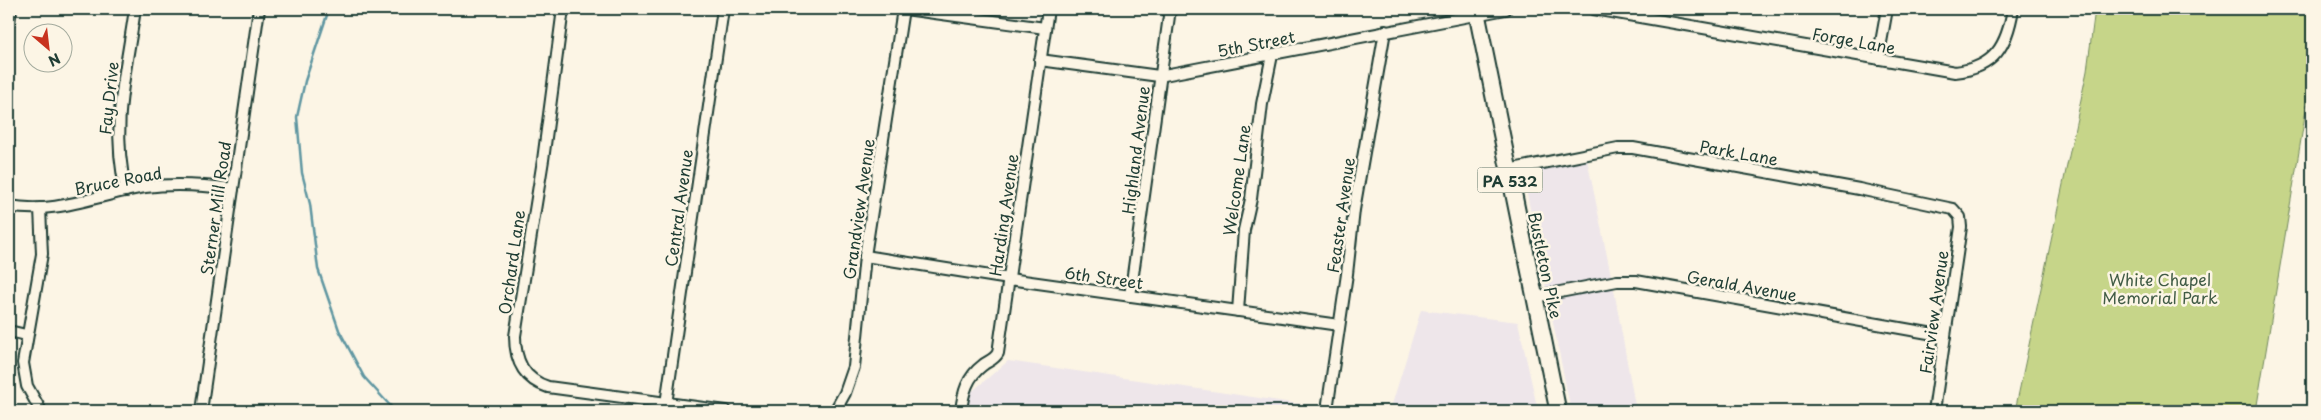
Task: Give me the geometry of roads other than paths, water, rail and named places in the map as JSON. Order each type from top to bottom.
[{"type":"main road","name":"Bustleton Pike","points":[[1476,11],[1558,411]]},
{"type":"street","points":[[9,22],[10,9]]},
{"type":"street","name":"Fay Drive","points":[[126,191],[119,164],[118,122],[135,9]]},
{"type":"street","name":"Sterner Mill Road","points":[[201,411],[259,9]]},
{"type":"street","name":"Orchard Lane","points":[[563,9],[543,160],[515,336],[516,355],[523,371],[536,382],[544,385],[665,407]]},
{"type":"street","name":"Central Avenue","points":[[665,407],[723,9]]},
{"type":"street","points":[[904,9],[1045,28]]},
{"type":"street","name":"Grandview Avenue","points":[[835,411],[845,393],[854,367],[865,256],[904,9]]},
{"type":"street","name":"Harding Avenue","points":[[961,411],[968,382],[978,369],[994,359],[998,353],[1048,9]]},
{"type":"street","name":"Highland Avenue","points":[[1130,296],[1159,76],[1170,9]]},
{"type":"street","points":[[1476,11],[1506,9]]},
{"type":"street","name":"Forge Lane","points":[[1594,9],[1633,12],[1946,71],[1966,71],[1978,67],[1994,56],[2006,40],[2013,9]]},
{"type":"street","points":[[1878,59],[1887,9]]},
{"type":"street","name":"5th Street","points":[[1040,60],[1159,76],[1272,55],[1476,11]]},
{"type":"street","name":"Feaster Avenue","points":[[1328,403],[1347,274],[1354,210],[1385,31]]},
{"type":"street","name":"Welcome Lane","points":[[1238,312],[1244,230],[1251,199],[1262,104],[1272,55]]},
{"type":"street","name":"Park Lane","points":[[1508,170],[1618,148],[1633,148],[1947,206],[1953,209],[1960,217]]},
{"type":"street","name":"Bruce Road","points":[[9,206],[40,208],[83,203],[151,186],[190,184],[233,189]]},
{"type":"street","points":[[40,208],[42,254],[26,335],[23,363],[24,374],[32,397],[41,411]]},
{"type":"street","name":"Fairview Avenue","points":[[1934,411],[1961,227],[1960,217]]},
{"type":"street","name":"6th Street","points":[[865,256],[1008,279],[1338,325]]},
{"type":"street","name":"Gerald Avenue","points":[[1534,297],[1617,281],[1636,281],[1945,336]]},
{"type":"street","points":[[9,331],[26,335]]},
{"type":"street","points":[[665,407],[726,411]]},
{"type":"waterway","points":[[329,9],[305,81],[297,117],[302,173],[310,204],[318,269],[339,330],[364,377],[395,411]]},
{"type":"park label","name":"White Chapel Memorial Park","points":[[2160,288]]}]
